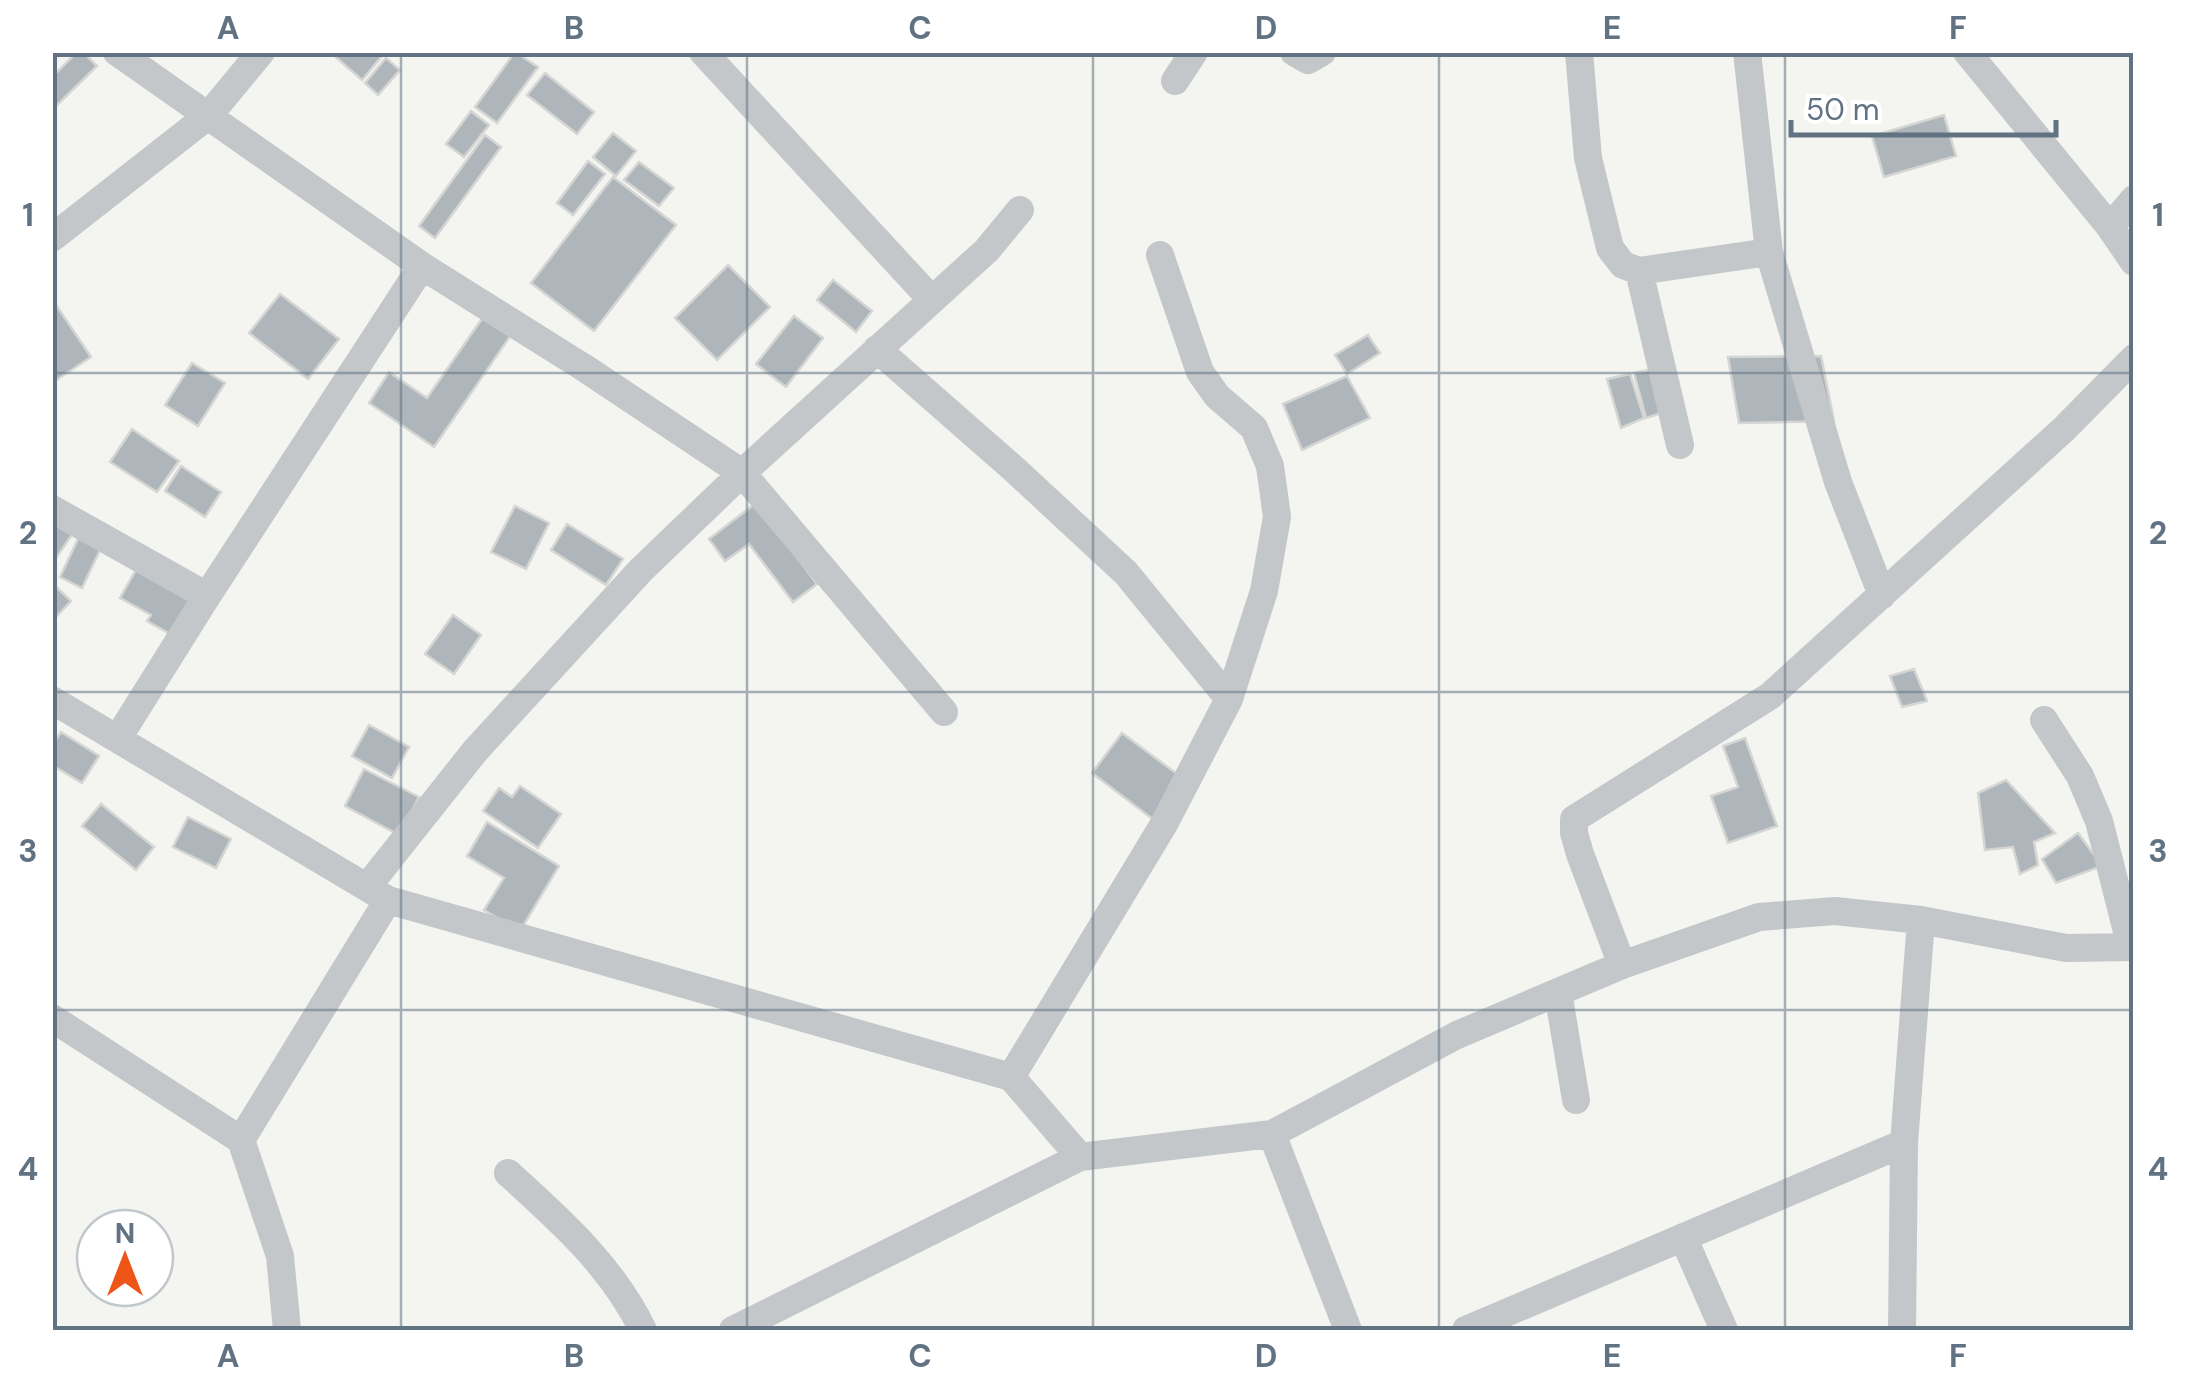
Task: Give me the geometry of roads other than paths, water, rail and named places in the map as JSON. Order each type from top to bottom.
[{"type":"street","points":[[118,52],[422,266],[742,472],[944,712]]},
{"type":"street","points":[[52,238],[209,115],[262,52]]},
{"type":"street","points":[[703,52],[932,300]]},
{"type":"street","points":[[1175,82],[1194,52]]},
{"type":"street","points":[[1294,52],[1308,60],[1322,52]]},
{"type":"street","points":[[1579,52],[1588,158],[1610,248],[1623,265],[1639,271],[1769,252]]},
{"type":"street","points":[[1747,52],[1769,252],[1838,482],[1882,595]]},
{"type":"street","points":[[1966,52],[2110,227],[2134,262]]},
{"type":"street","points":[[2110,227],[2134,199]]},
{"type":"street","points":[[241,1140],[377,894],[474,750],[641,570],[742,472],[987,250],[1020,210]]},
{"type":"street","points":[[1011,1077],[1164,824],[1229,698],[1264,591],[1277,517],[1270,466],[1254,428],[1217,396],[1200,372],[1160,255]]},
{"type":"street","points":[[118,738],[422,266]]},
{"type":"street","points":[[1639,271],[1680,444]]},
{"type":"street","points":[[878,349],[1126,573],[1229,698]]},
{"type":"street","points":[[1622,966],[1580,854],[1574,820],[1770,696],[2064,430],[2134,358]]},
{"type":"street","points":[[52,509],[207,596]]},
{"type":"street","points":[[52,700],[377,894],[1011,1077],[1080,1157]]},
{"type":"street","points":[[733,1330],[1080,1157],[1272,1134],[1457,1035],[1622,966],[1759,917],[1835,910],[1920,920],[2066,948],[2132,947],[2099,821],[2080,776],[2044,720]]},
{"type":"street","points":[[1902,1330],[1904,1143],[1920,920]]},
{"type":"street","points":[[1558,992],[1576,1100]]},
{"type":"street","points":[[52,1018],[241,1140],[280,1256],[286,1330]]},
{"type":"street","points":[[1272,1134],[1348,1330]]},
{"type":"street","points":[[1466,1330],[1904,1143]]},
{"type":"street","points":[[508,1173],[577,1235],[630,1304],[643,1330]]},
{"type":"street","points":[[1683,1238],[1724,1330]]}]
